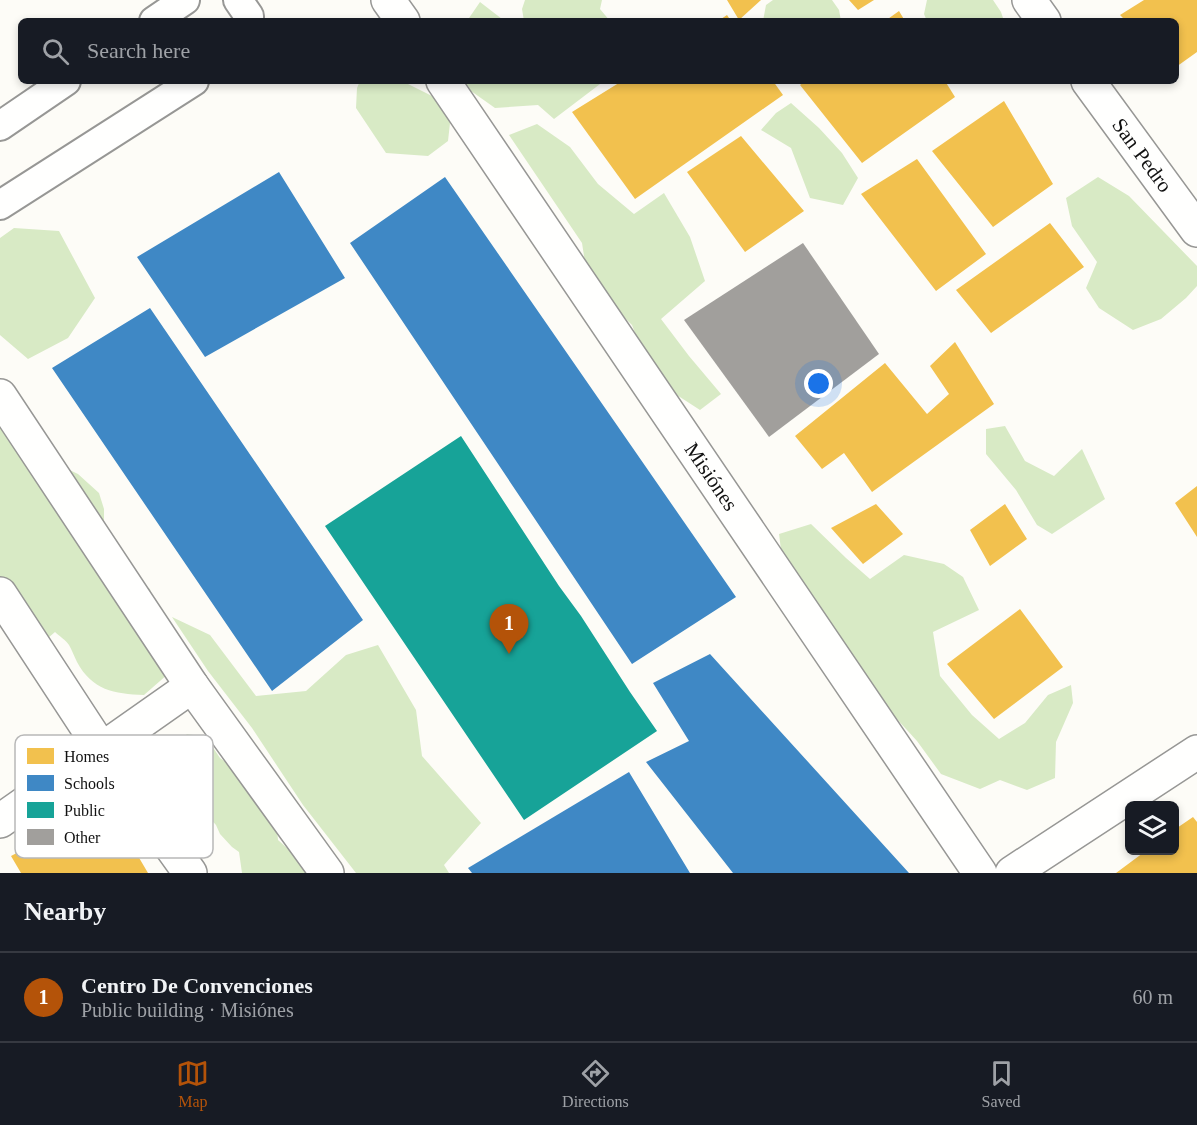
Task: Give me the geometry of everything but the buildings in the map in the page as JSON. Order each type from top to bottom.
[{"type":"street","points":[[388,0],[401,18]]},
{"type":"street","points":[[1029,0],[1042,18]]},
{"type":"street","name":"Misiónes","points":[[445,84],[981,873]]},
{"type":"street","name":"San Pedro","points":[[1090,84],[1197,230]]},
{"type":"street","points":[[0,396],[192,686],[327,873]]},
{"type":"street","points":[[0,594],[92,735]]},
{"type":"street","points":[[123,735],[192,686]]},
{"type":"street","points":[[1012,873],[1197,752]]},
{"type":"street","points":[[0,821],[15,811]]},
{"type":"street","points":[[179,858],[190,873]]},
{"type":"lane","points":[[158,18],[185,0]]},
{"type":"lane","points":[[238,0],[249,18]]},
{"type":"lane","points":[[0,126],[62,84]]},
{"type":"lane","points":[[0,205],[189,84]]},
{"type":"green space","points":[[525,0],[602,0],[600,9],[608,18],[524,18],[522,9]]},
{"type":"green space","points":[[773,0],[832,0],[839,10],[840,18],[764,18],[766,5]]},
{"type":"green space","points":[[927,0],[993,0],[1003,18],[926,18],[924,14]]},
{"type":"green space","points":[[480,2],[501,18],[469,18]]},
{"type":"green space","points":[[359,84],[408,84],[432,96],[446,106],[450,123],[448,141],[428,156],[386,153],[356,108]]},
{"type":"green space","points":[[467,84],[600,84],[554,119],[538,105],[495,108],[471,91]]},
{"type":"green space","points":[[791,103],[842,153],[858,178],[843,205],[810,198],[791,148],[761,130],[776,113]]},
{"type":"green space","points":[[537,124],[570,147],[598,184],[634,214],[664,193],[690,237],[705,281],[661,319],[721,394],[700,410],[666,388],[646,361],[632,325],[588,282],[582,243],[509,135]]},
{"type":"green space","points":[[1098,177],[1129,196],[1197,266],[1197,286],[1186,298],[1161,319],[1133,330],[1099,308],[1086,288],[1097,262],[1072,226],[1066,198]]},
{"type":"green space","points":[[14,228],[59,231],[95,298],[68,338],[28,359],[0,335],[0,238]]},
{"type":"green space","points":[[0,383],[57,464],[78,474],[99,493],[104,509],[104,525],[139,582],[150,589],[168,674],[144,695],[114,692],[97,684],[83,671],[66,641],[55,632],[48,638],[0,594]]},
{"type":"green space","points":[[1005,426],[1025,461],[1054,476],[1082,449],[1105,499],[1052,534],[1037,525],[1016,490],[986,454],[986,429]]},
{"type":"green space","points":[[811,524],[870,579],[904,555],[944,564],[963,577],[979,610],[933,632],[940,676],[972,715],[999,739],[1025,723],[1048,695],[1071,685],[1073,703],[1056,742],[1055,778],[1027,790],[1000,780],[980,789],[941,774],[917,741],[885,706],[783,565],[779,534]]},
{"type":"green space","points":[[172,617],[210,635],[256,696],[306,691],[346,655],[378,645],[416,710],[422,756],[481,823],[444,865],[449,873],[356,873],[303,805],[252,728],[208,671]]},
{"type":"green space","points":[[213,748],[220,758],[234,768],[276,819],[278,840],[287,848],[306,857],[319,873],[242,873],[239,852],[220,834],[213,822]]},
{"type":"place","name":"Centro De Convenciones","points":[[509,654]]}]
